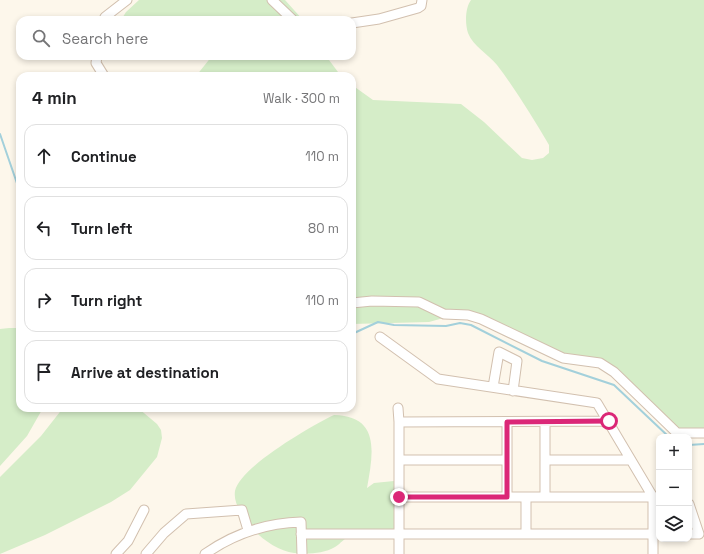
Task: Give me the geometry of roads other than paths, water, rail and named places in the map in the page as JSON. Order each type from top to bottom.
[{"type":"street","points":[[106,16],[127,0]]},
{"type":"street","points":[[272,0],[289,16]]},
{"type":"street","points":[[356,23],[379,19],[418,8],[422,6],[422,0]]},
{"type":"street","points":[[96,60],[96,63],[102,72]]},
{"type":"street","points":[[356,303],[372,301],[419,302],[444,314],[468,315],[481,319],[563,358],[600,363],[614,372],[677,433],[704,433]]},
{"type":"street","points":[[380,337],[438,380],[597,403],[631,460],[656,497]]},
{"type":"street","points":[[494,387],[499,352],[517,361],[513,391]]},
{"type":"street","points":[[398,408],[399,554]]},
{"type":"street","points":[[399,422],[609,421]]},
{"type":"street","points":[[507,422],[507,497]]},
{"type":"street","points":[[545,422],[545,497]]},
{"type":"street","points":[[399,460],[507,460]]},
{"type":"street","points":[[545,460],[631,460]]},
{"type":"street","points":[[399,497],[656,497]]},
{"type":"street","points":[[526,497],[526,534]]},
{"type":"street","points":[[116,554],[128,541],[144,510]]},
{"type":"street","points":[[146,554],[164,533],[186,514],[242,510],[248,530]]},
{"type":"street","points":[[692,513],[699,534],[692,534]]},
{"type":"street","points":[[205,554],[222,542],[248,530],[264,526],[301,522],[302,554]]},
{"type":"street","points":[[301,534],[656,534],[653,554]]},
{"type":"waterway","points":[[0,134],[16,180]]},
{"type":"waterway","points":[[356,332],[378,322],[394,325],[446,326],[460,323],[471,325],[542,361],[614,385],[666,434]]},
{"type":"waterway","points":[[692,445],[704,444]]}]
